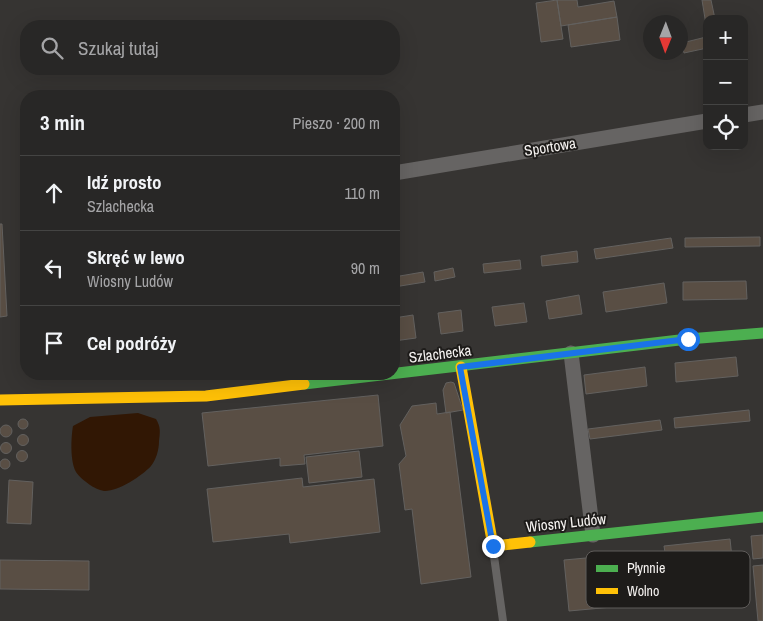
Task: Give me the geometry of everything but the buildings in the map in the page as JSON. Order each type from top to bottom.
[{"type":"street","points":[[748,114],[763,112]]},
{"type":"street","name":"Sportowa","points":[[400,172],[703,122]]},
{"type":"street","name":"Szlachecka","points":[[400,374],[688,339],[763,334]]},
{"type":"street","points":[[571,353],[593,535]]},
{"type":"street","points":[[460,367],[493,546]]},
{"type":"street","name":"Szlachecka","points":[[0,400],[206,396],[346,380]]},
{"type":"street","name":"Wiosny Ludów","points":[[493,546],[763,517]]},
{"type":"lane","points":[[493,546],[503,621]]},
{"type":"shaded area","points":[[138,413],[156,419],[159,425],[158,448],[153,464],[136,479],[116,489],[104,491],[90,485],[79,476],[74,467],[72,449],[73,426],[90,417]]},
{"type":"traffic: fast","points":[[400,373],[688,339],[763,333]]},
{"type":"traffic: fast","points":[[304,384],[338,380]]},
{"type":"traffic: fast","points":[[530,542],[763,517]]},
{"type":"traffic: slow","points":[[461,367],[493,546],[530,542]]},
{"type":"traffic: slow","points":[[0,400],[206,396],[304,384]]},
{"type":"route","points":[[493,546],[460,367],[688,339]]}]
